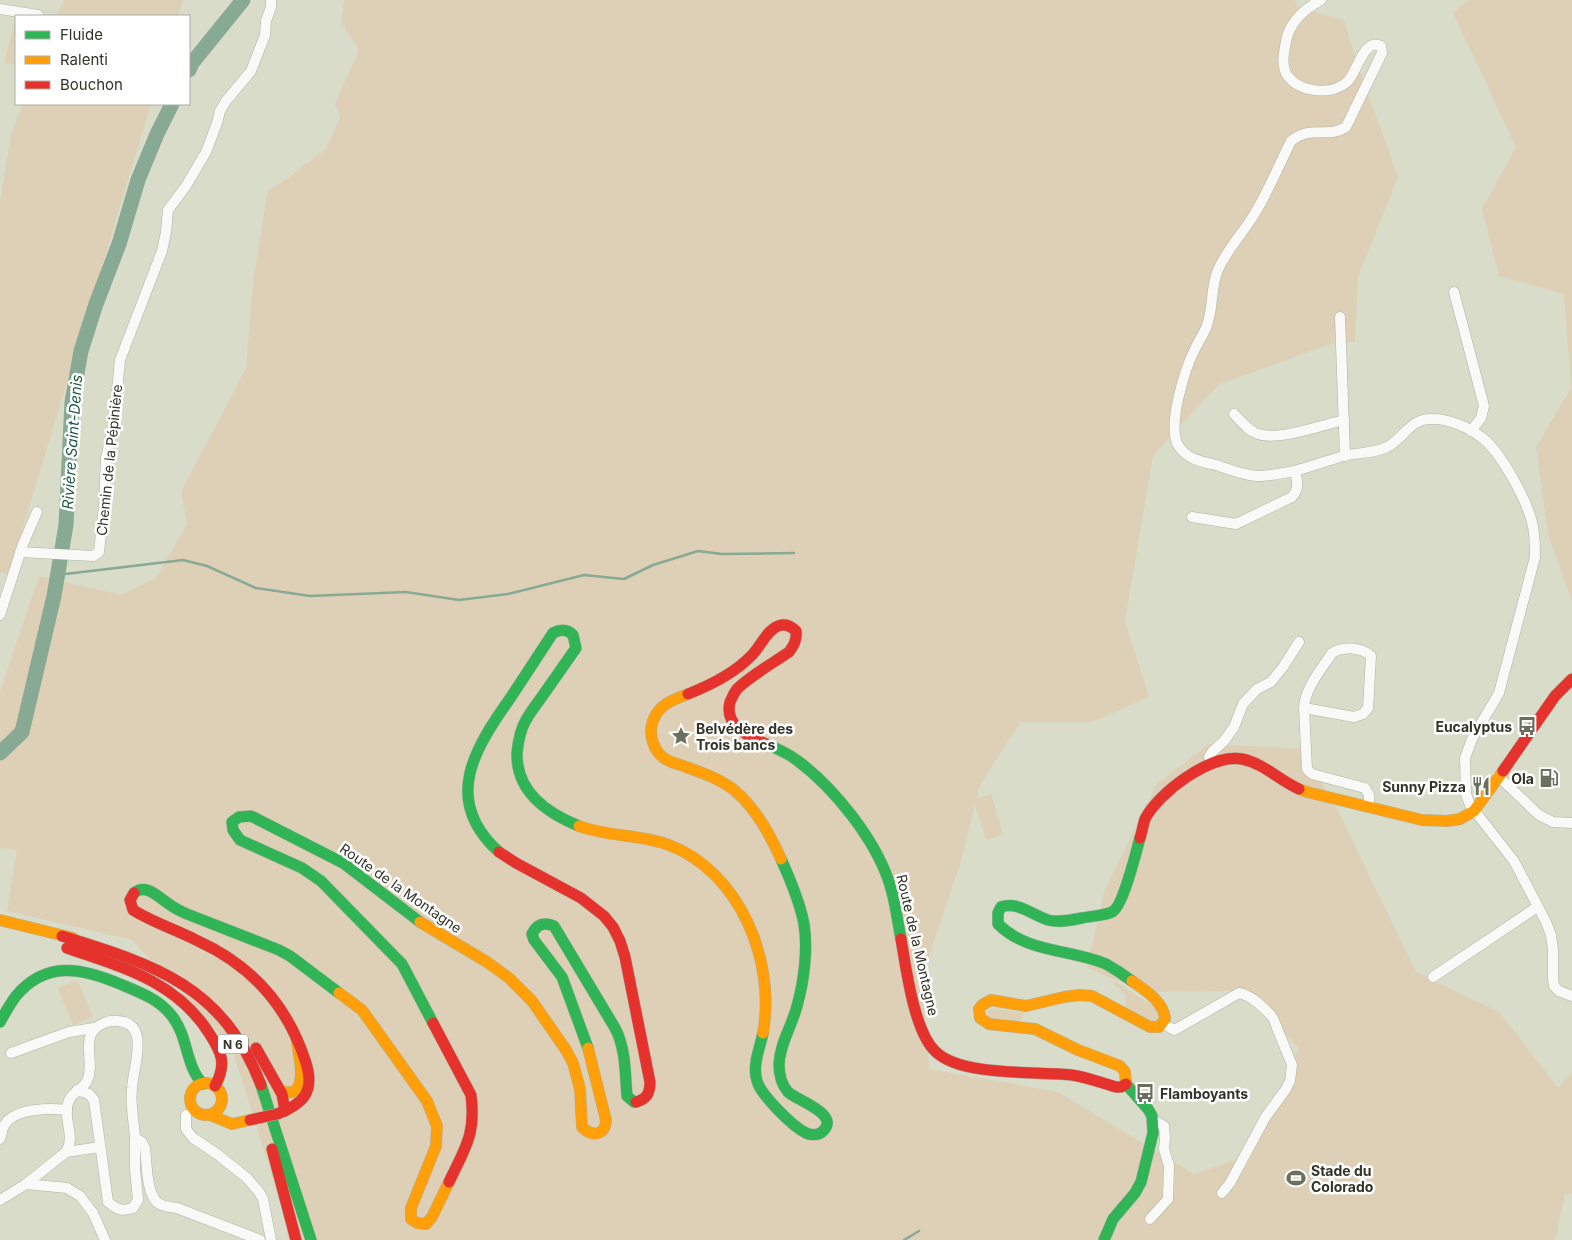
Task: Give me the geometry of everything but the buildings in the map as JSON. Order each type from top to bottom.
[{"type":"main road","name":"Route de la Montagne","points":[[210,1115],[232,1124],[281,1112],[300,1104],[308,1091],[307,1068],[296,1037],[279,1004],[256,978],[224,954],[133,910],[130,906],[131,896],[139,890],[148,891],[191,917],[279,950],[290,956],[362,1010],[427,1101],[437,1126],[436,1146],[410,1213],[411,1219],[417,1223],[426,1224],[429,1222],[474,1126],[471,1095],[402,964],[321,881],[302,868],[240,840],[234,835],[231,826],[233,821],[242,815],[250,816],[343,863],[425,926],[487,962],[509,978],[532,1001],[570,1057],[576,1071],[580,1089],[582,1127],[589,1134],[595,1135],[599,1134],[606,1125],[606,1116],[590,1049],[558,967],[533,941],[532,934],[536,926],[542,923],[554,926],[621,1040],[627,1096],[634,1102],[644,1100],[648,1096],[650,1082],[647,1064],[626,964],[619,938],[613,928],[602,915],[582,900],[558,884],[513,861],[491,846],[476,827],[469,811],[467,791],[477,749],[553,633],[563,629],[572,632],[575,636],[576,648],[525,721],[520,732],[516,743],[516,761],[522,784],[536,802],[560,820],[596,832],[643,838],[668,845],[683,852],[704,866],[719,880],[736,902],[755,939],[758,952],[765,1008],[763,1032],[755,1060],[758,1085],[768,1100],[806,1133],[819,1134],[824,1131],[825,1116],[818,1109],[789,1093],[784,1086],[779,1071],[782,1047],[799,1000],[804,939],[804,924],[780,856],[754,811],[736,792],[717,779],[664,759],[658,753],[650,736],[653,720],[662,705],[668,701],[711,686],[726,677],[750,657],[774,627],[786,624],[796,631],[797,640],[794,647],[737,689],[730,703],[730,716],[739,729],[791,755],[822,782],[850,815],[882,863],[896,908],[915,1007],[922,1031],[933,1050],[950,1061],[969,1066],[1004,1071],[1080,1076],[1116,1087],[1126,1084]]},
{"type":"main road","points":[[1104,1240],[1109,1226],[1138,1188],[1144,1176],[1154,1134],[1154,1122],[1148,1107],[1126,1084],[1125,1072],[1120,1066],[1078,1050],[1035,1029],[998,1026],[984,1022],[979,1014],[982,1005],[991,1000],[1026,1006],[1064,997],[1086,995],[1092,996],[1150,1027],[1159,1027],[1164,1024],[1166,1016],[1162,1006],[1146,992],[1107,965],[1020,940],[1001,929],[998,924],[998,913],[1005,904],[1014,905],[1048,920],[1064,921],[1113,912],[1119,906],[1123,896],[1149,812],[1156,803],[1181,782],[1212,763],[1225,759],[1241,758],[1256,764],[1289,784],[1307,792],[1422,820],[1460,819],[1474,811],[1556,696],[1572,679]]},
{"type":"main road","name":"N 6","points":[[0,920],[153,972],[180,987],[198,1001],[212,1016],[230,1039],[242,1061],[260,1105],[296,1240]]},
{"type":"main road","name":"N 6","points":[[0,930],[118,953],[151,966],[189,988],[221,1015],[248,1053],[261,1083],[311,1240]]},
{"type":"main road","points":[[61,941],[149,978],[174,993],[207,1028],[220,1052],[224,1066],[215,1086]]},
{"type":"main road","points":[[61,941],[140,956],[171,967],[213,995],[237,1019],[260,1055],[280,1090],[285,1103],[281,1112]]},
{"type":"main road","points":[[0,1022],[15,998],[26,986],[40,977],[56,971],[75,969],[106,978],[157,1002],[170,1014],[182,1032],[195,1077],[203,1084]]},
{"type":"main road","points":[[280,1090],[286,1093],[291,1092],[297,1089],[300,1084],[300,1064],[296,1037]]},
{"type":"main road","points":[[189,1060],[186,1073],[193,1110],[201,1115],[210,1115],[218,1110],[222,1102]]},
{"type":"main road","points":[[191,1092],[197,1086],[203,1084],[215,1086],[220,1093],[222,1102],[231,1115],[248,1120]]},
{"type":"street","points":[[1321,0],[1306,8],[1291,25],[1286,38],[1283,54],[1284,71],[1294,84],[1320,90],[1336,88],[1349,80],[1366,49],[1379,44],[1382,53],[1346,127],[1339,132],[1309,132],[1298,135],[1291,141],[1255,213],[1224,258],[1214,284],[1211,315],[1206,329],[1194,350],[1177,401],[1174,428],[1178,446],[1194,459],[1258,476],[1295,471],[1345,456],[1376,452],[1394,443],[1408,427],[1419,421],[1433,418],[1456,424],[1482,437],[1499,458],[1512,478],[1532,520],[1535,557],[1499,693],[1472,739],[1466,758],[1466,794],[1474,811],[1514,861],[1551,935],[1554,986],[1559,991],[1572,996]]},
{"type":"street","name":"Chemin de la Pépinière","points":[[22,553],[96,555],[100,547],[106,458],[114,422],[120,360],[162,251],[168,210],[186,186],[206,152],[220,112],[226,101],[251,71],[264,36],[270,4]]},
{"type":"street","points":[[0,9],[38,15]]},
{"type":"street","points":[[1454,292],[1484,406],[1481,418],[1471,431]]},
{"type":"street","points":[[1340,317],[1345,456]]},
{"type":"street","points":[[1234,414],[1248,428],[1258,434],[1267,436],[1280,436],[1344,420]]},
{"type":"street","points":[[1192,517],[1229,524],[1241,522],[1292,497],[1297,491],[1298,485],[1295,471]]},
{"type":"street","points":[[0,615],[37,512]]},
{"type":"street","points":[[1212,763],[1209,757],[1234,727],[1243,704],[1257,689],[1271,682],[1299,642]]},
{"type":"street","points":[[1304,708],[1354,717],[1363,714],[1368,708],[1371,656],[1367,652],[1345,648],[1338,649],[1332,653],[1308,691],[1304,708],[1306,767],[1309,772],[1365,788],[1369,795],[1369,806]]},
{"type":"street","points":[[1498,776],[1539,815],[1553,822],[1572,823]]},
{"type":"street","points":[[1433,978],[1537,907]]},
{"type":"street","points":[[1164,1024],[1174,1030],[1239,993],[1244,994],[1268,1011],[1273,1018],[1292,1065],[1290,1081],[1286,1089],[1264,1118],[1234,1177],[1222,1193]]},
{"type":"street","points":[[11,1052],[69,1032],[94,1028],[102,1023],[119,1020],[130,1024],[134,1028],[138,1047],[131,1102],[138,1200],[133,1208],[126,1210],[115,1208],[108,1202],[94,1100],[89,1094],[77,1090]]},
{"type":"street","points":[[0,1200],[26,1184],[69,1148],[70,1139],[66,1110],[69,1098],[87,1081],[89,1072],[89,1043],[94,1028]]},
{"type":"street","points":[[0,1139],[4,1126],[15,1116],[42,1108],[66,1110]]},
{"type":"street","points":[[186,1115],[186,1129],[193,1138],[247,1178],[260,1192],[264,1199],[271,1240]]},
{"type":"street","points":[[1150,1219],[1168,1199],[1169,1166],[1164,1149],[1164,1126],[1154,1122]]},
{"type":"street","points":[[135,1138],[144,1145],[150,1191],[152,1198],[158,1203],[177,1208],[260,1240]]},
{"type":"street","points":[[66,1152],[100,1148]]},
{"type":"street","points":[[26,1184],[67,1188],[80,1196],[93,1213],[105,1240]]},
{"type":"shaded area","points":[[64,0],[183,0],[178,15],[57,15]]},
{"type":"shaded area","points":[[344,0],[1295,0],[1297,7],[1344,20],[1356,60],[1398,177],[1358,277],[1355,342],[1335,342],[1218,385],[1153,456],[1125,621],[1149,697],[1092,722],[1020,722],[979,787],[977,799],[991,794],[1003,834],[986,840],[975,805],[962,858],[922,976],[929,1069],[1058,1092],[1194,1174],[1247,1156],[1299,1049],[1246,991],[1146,992],[1087,968],[1104,892],[1156,785],[1209,744],[1303,749],[1339,813],[1416,972],[1499,1012],[1558,1088],[1572,1072],[1572,1193],[1565,1195],[1555,1240],[288,1240],[286,1220],[231,1046],[132,940],[7,911],[17,850],[0,848],[0,692],[39,576],[121,595],[156,578],[187,524],[181,492],[246,368],[253,282],[268,190],[284,181],[326,149],[340,118],[335,104],[359,50],[341,22]]},
{"type":"shaded area","points":[[1467,0],[1572,0],[1572,601],[1548,535],[1536,447],[1571,388],[1564,294],[1499,276],[1482,209],[1516,147],[1453,13]]},
{"type":"shaded area","points":[[15,22],[15,65],[4,62]]},
{"type":"shaded area","points":[[23,105],[151,105],[9,574],[0,572],[0,203],[11,134]]},
{"type":"shaded area","points":[[78,980],[93,1017],[73,1025],[58,988]]},
{"type":"shaded area","points":[[1116,982],[1156,1008],[1157,1018],[1153,1022],[1126,1007],[1125,994],[1114,984]]},
{"type":"shaded area","points":[[992,1008],[1024,1012],[1021,1021],[993,1022],[987,1014],[988,1010]]},
{"type":"waterway","name":"Rivière Saint-Denis","points":[[190,68],[243,0]]},
{"type":"waterway","name":"Rivière Saint-Denis","points":[[0,753],[22,732],[54,596],[66,525],[72,402],[81,351],[96,304],[119,244],[138,180],[172,105]]},
{"type":"waterway","points":[[57,575],[183,560],[207,566],[256,588],[310,596],[406,592],[459,600],[508,594],[584,575],[624,579],[653,565],[698,551],[722,554],[794,553]]},
{"type":"waterway","points":[[904,1240],[919,1231]]},
{"type":"traffic: fast","points":[[499,852],[481,833],[471,813],[468,794],[470,774],[476,755],[498,716],[553,633],[561,630],[573,635],[576,648],[524,724],[518,745],[518,767],[528,790],[536,799],[556,815],[579,826]]},
{"type":"traffic: fast","points":[[764,743],[790,756],[812,772],[851,814],[873,847],[888,879],[901,939]]},
{"type":"traffic: fast","points":[[420,922],[343,863],[251,816],[239,817],[232,822],[233,830],[240,840],[302,868],[321,881],[402,964],[433,1023]]},
{"type":"traffic: fast","points":[[1132,981],[1106,964],[1022,940],[998,924],[998,913],[1001,907],[1013,906],[1025,909],[1048,920],[1061,921],[1112,912],[1125,890],[1140,838]]},
{"type":"traffic: fast","points":[[763,1033],[755,1069],[757,1081],[764,1094],[778,1110],[800,1129],[810,1134],[821,1133],[827,1125],[822,1113],[788,1092],[782,1082],[779,1071],[780,1056],[802,986],[806,944],[800,907],[781,859]]},
{"type":"traffic: fast","points":[[134,893],[138,890],[147,890],[184,913],[279,950],[290,956],[339,993]]},
{"type":"traffic: fast","points":[[588,1048],[562,977],[534,940],[532,934],[541,925],[554,926],[615,1028],[623,1053],[627,1096],[636,1102]]},
{"type":"traffic: fast","points":[[0,1022],[16,996],[28,984],[52,972],[78,971],[106,978],[141,993],[167,1010],[177,1024],[193,1069],[203,1084]]},
{"type":"traffic: fast","points":[[1104,1240],[1113,1219],[1135,1193],[1141,1182],[1153,1133],[1152,1116],[1126,1084]]},
{"type":"traffic: fast","points":[[261,1085],[311,1240]]},
{"type":"traffic: slow","points":[[688,694],[671,701],[657,712],[651,729],[655,747],[666,760],[711,777],[734,790],[742,797],[762,822],[781,859]]},
{"type":"traffic: slow","points":[[1299,789],[1422,820],[1447,821],[1460,819],[1474,811],[1503,771]]},
{"type":"traffic: slow","points":[[579,826],[590,830],[658,841],[669,845],[694,858],[715,876],[733,897],[747,922],[758,949],[764,977],[766,1005],[763,1033]]},
{"type":"traffic: slow","points":[[0,920],[73,938]]},
{"type":"traffic: slow","points":[[420,922],[487,962],[509,978],[532,1001],[573,1063],[580,1089],[582,1127],[590,1132],[597,1133],[601,1132],[606,1120],[588,1048]]},
{"type":"traffic: slow","points":[[1126,1084],[1125,1072],[1120,1066],[1078,1050],[1035,1029],[989,1024],[980,1018],[979,1009],[991,1000],[1026,1006],[1064,997],[1092,996],[1150,1027],[1159,1027],[1165,1019],[1161,1007],[1153,997],[1132,981]]},
{"type":"traffic: slow","points":[[339,993],[362,1010],[427,1101],[437,1126],[436,1146],[411,1208],[411,1219],[417,1223],[426,1224],[432,1217],[449,1182]]},
{"type":"traffic: slow","points":[[280,1091],[292,1092],[299,1085],[301,1072],[296,1037]]},
{"type":"traffic: slow","points":[[206,1083],[212,1084],[217,1088],[221,1093],[222,1099],[221,1105],[217,1110],[212,1114],[206,1115],[200,1114],[195,1110],[191,1105],[190,1099],[191,1093],[195,1088],[200,1084],[206,1083]]},
{"type":"traffic: slow","points":[[210,1115],[232,1124],[250,1120]]},
{"type":"traffic: jam","points":[[688,694],[714,682],[738,667],[752,655],[774,628],[783,625],[792,628],[796,631],[796,637],[794,645],[789,652],[738,688],[730,702],[730,717],[738,728],[764,743]]},
{"type":"traffic: jam","points":[[1503,771],[1555,696],[1572,679]]},
{"type":"traffic: jam","points":[[1140,838],[1145,819],[1161,798],[1187,777],[1201,768],[1216,762],[1229,759],[1250,761],[1299,789]]},
{"type":"traffic: jam","points":[[499,852],[581,898],[604,916],[613,927],[625,957],[650,1082],[647,1095],[636,1102]]},
{"type":"traffic: jam","points":[[134,893],[130,900],[133,910],[218,951],[252,976],[278,1006],[298,1042],[306,1063],[309,1082],[305,1096],[294,1106],[277,1114]]},
{"type":"traffic: jam","points":[[62,936],[127,958],[156,970],[182,984],[206,1002],[227,1024],[245,1051],[261,1085]]},
{"type":"traffic: jam","points":[[901,939],[908,982],[916,1014],[928,1042],[935,1051],[947,1059],[980,1069],[1072,1075],[1116,1087],[1126,1084]]},
{"type":"traffic: jam","points":[[67,948],[146,978],[181,1000],[196,1015],[220,1053],[222,1065],[215,1086]]},
{"type":"traffic: jam","points":[[433,1023],[471,1095],[472,1121],[468,1141],[449,1182]]},
{"type":"traffic: jam","points":[[256,1048],[282,1094],[285,1111]]},
{"type":"traffic: jam","points":[[250,1120],[277,1114]]},
{"type":"traffic: jam","points":[[272,1149],[296,1240]]},
{"type":"place","name":"Eucalyptus","points":[[1527,726]]},
{"type":"place","name":"Belvédère des Trois bancs","points":[[681,736]]},
{"type":"place","name":"Ola","points":[[1549,778]]},
{"type":"place","name":"Sunny Pizza","points":[[1481,786]]},
{"type":"place","name":"Flamboyants","points":[[1145,1093]]},
{"type":"place","name":"Stade du Colorado","points":[[1296,1178]]}]
